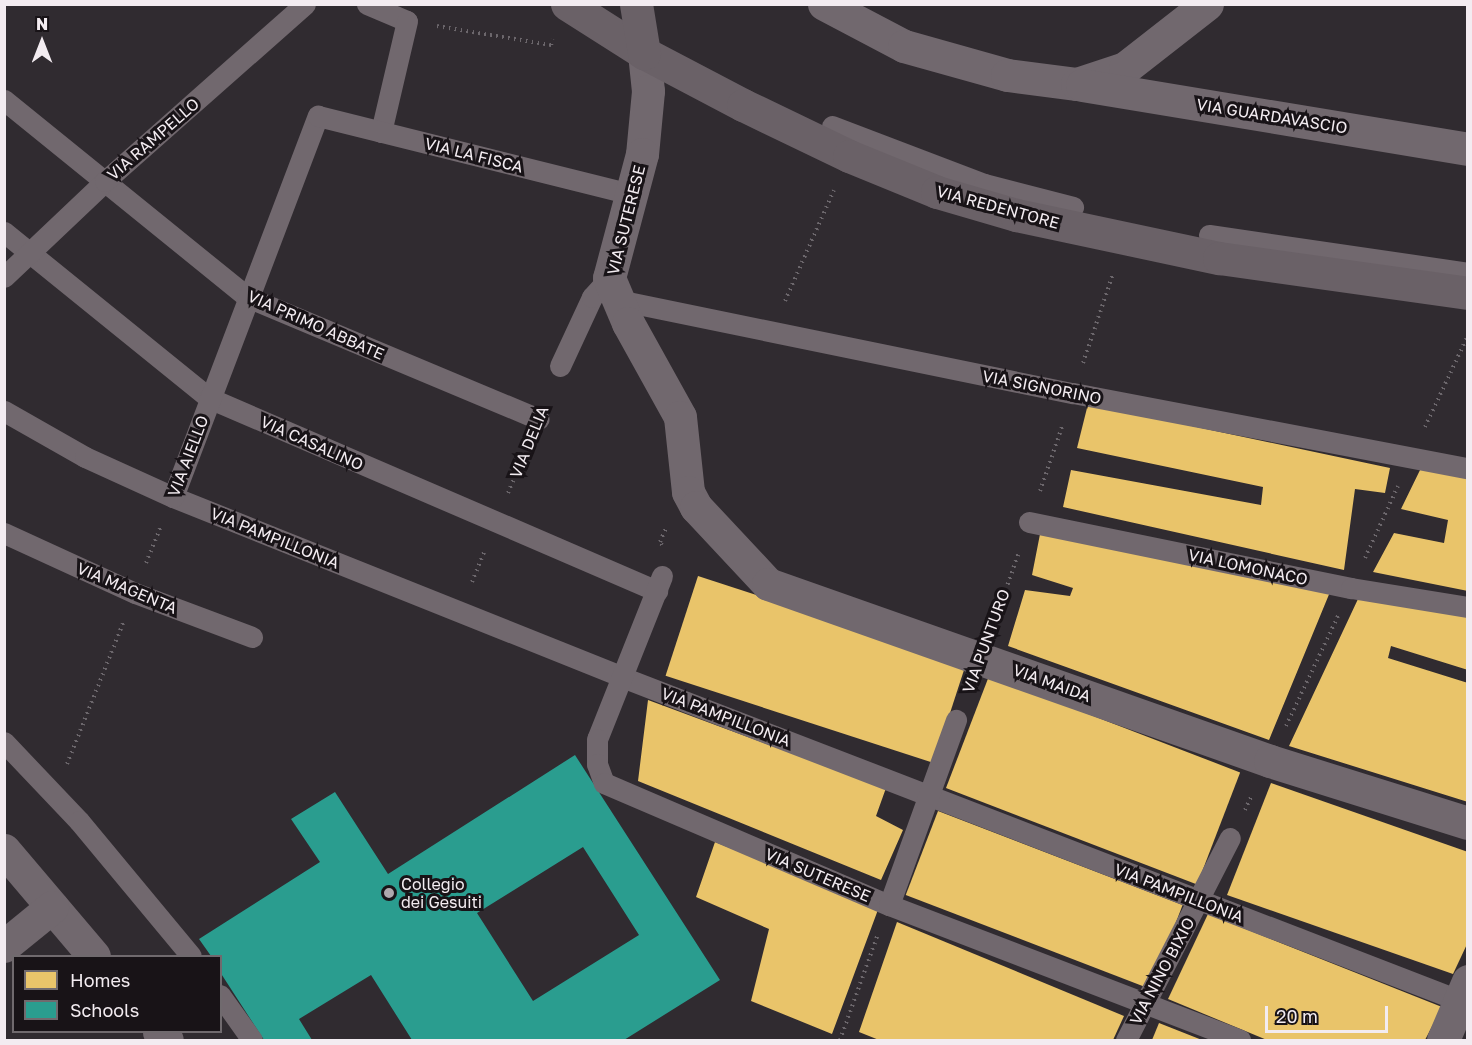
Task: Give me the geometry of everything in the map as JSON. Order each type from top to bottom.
[{"type":"street","points":[[636,4],[644,53]]},
{"type":"street","name":"VIA GUARDAVASCIO","points":[[824,4],[904,46],[1007,75],[1077,84],[1467,148]]},
{"type":"street","points":[[1077,84],[1125,68],[1207,4]]},
{"type":"street","name":"VIA REDENTORE","points":[[568,6],[644,53],[849,156],[937,192],[1016,216],[1219,258],[1467,293]]},
{"type":"street","name":"VIA SUTERESE","points":[[644,53],[647,101],[642,154],[631,194],[614,289],[680,417],[686,477]]},
{"type":"street","name":"VIA MAIDA","points":[[686,477],[696,507],[768,584],[1270,761],[1467,823]]},
{"type":"street","points":[[4,850],[92,955]]},
{"type":"street","points":[[4,946],[52,907]]},
{"type":"street","points":[[1443,1041],[1463,991]]},
{"type":"lane","points":[[367,4],[407,21],[381,132]]},
{"type":"lane","name":"VIA RAMPELLO","points":[[4,276],[105,181],[303,5]]},
{"type":"lane","name":"VIA PRIMO ABBATE","points":[[4,100],[247,297],[539,419]]},
{"type":"lane","name":"VIA LA FISCA","points":[[318,116],[631,194]]},
{"type":"lane","name":"VIA AIELLO","points":[[172,497],[318,116]]},
{"type":"lane","name":"VIA REDENTORE","points":[[832,126],[984,184],[1073,207]]},
{"type":"lane","name":"VIA CASALINO","points":[[4,232],[210,398],[496,523],[659,584]]},
{"type":"lane","points":[[1209,235],[1467,273]]},
{"type":"lane","points":[[560,366],[592,297],[614,289]]},
{"type":"lane","name":"VIA SIGNORINO","points":[[614,289],[771,331],[1073,393],[1467,468]]},
{"type":"lane","name":"VIA PAMPILLONIA","points":[[4,411],[85,458],[172,497],[622,677],[1199,901],[1463,991]]},
{"type":"lane","name":"VIA LOMONACO","points":[[1029,522],[1351,588],[1467,607]]},
{"type":"lane","name":"VIA MAGENTA","points":[[4,533],[135,593],[252,637]]},
{"type":"lane","name":"VIA SUTERESE","points":[[659,584],[597,739],[597,764],[604,783],[889,905],[1240,1041]]},
{"type":"lane","points":[[889,905],[956,720]]},
{"type":"lane","points":[[4,742],[55,796],[189,955]]},
{"type":"lane","name":"VIA NINO BIXIO","points":[[1126,1041],[1230,838]]},
{"type":"lane","points":[[222,998],[252,1041]]},
{"type":"path","points":[[407,21],[551,45],[568,6]]},
{"type":"path","points":[[771,331],[849,156]]},
{"type":"path","name":"VIA PUNTURO","points":[[982,658],[1125,239]]},
{"type":"path","name":"VIA DELIA","points":[[460,612],[539,419]]},
{"type":"path","name":"VIA AIELLO","points":[[55,796],[172,497]]},
{"type":"path","points":[[840,1041],[889,905]]},
{"type":"building: Homes","points":[[1088,404],[1390,468],[1385,493],[1355,489],[1344,570],[1063,507],[1071,470],[1261,505],[1263,487],[1077,448]]},
{"type":"building: Homes","points":[[1421,468],[1468,478],[1468,591],[1373,572],[1394,533],[1444,543],[1448,520],[1401,509]]},
{"type":"building: Homes","points":[[1041,529],[1330,592],[1269,740],[1008,646],[1025,590],[1070,596],[1073,588],[1032,575]]},
{"type":"building: Homes","points":[[698,576],[966,663],[934,763],[666,676]]},
{"type":"building: Homes","points":[[1358,599],[1468,617],[1468,670],[1391,646],[1388,658],[1468,683],[1468,802],[1289,746]]},
{"type":"building: Homes","points":[[989,676],[1240,772],[1197,884],[946,788]]},
{"type":"building: Homes","points":[[648,700],[886,788],[876,816],[903,830],[881,880],[638,781]]},
{"type":"building: Homes","points":[[1271,783],[1468,852],[1468,942],[1453,974],[1227,895]]},
{"type":"building: Homes","points":[[938,811],[1183,905],[1150,989],[906,895]]},
{"type":"building: Homes","points":[[715,842],[879,907],[832,1034],[751,1001],[769,929],[696,897]]},
{"type":"building: Homes","points":[[1208,914],[1442,1007],[1425,1040],[1267,1040],[1168,999]]},
{"type":"building: Homes","points":[[897,922],[1124,1016],[1113,1040],[879,1040],[859,1032]]},
{"type":"building: Homes","points":[[1159,1023],[1202,1040],[1152,1040]]},
{"type":"building: Schools","name":"Collegio dei Gesuiti","points":[[575,755],[720,980],[624,1040],[412,1040],[371,975],[299,1019],[312,1040],[264,1040],[222,975],[222,955],[210,955],[199,939],[320,862],[291,819],[335,792],[388,874]],"holes":[[[583,847],[639,935],[533,1001],[477,913]]]},
{"type":"place","name":"Collegio dei Gesuiti","points":[[389,893]]}]
